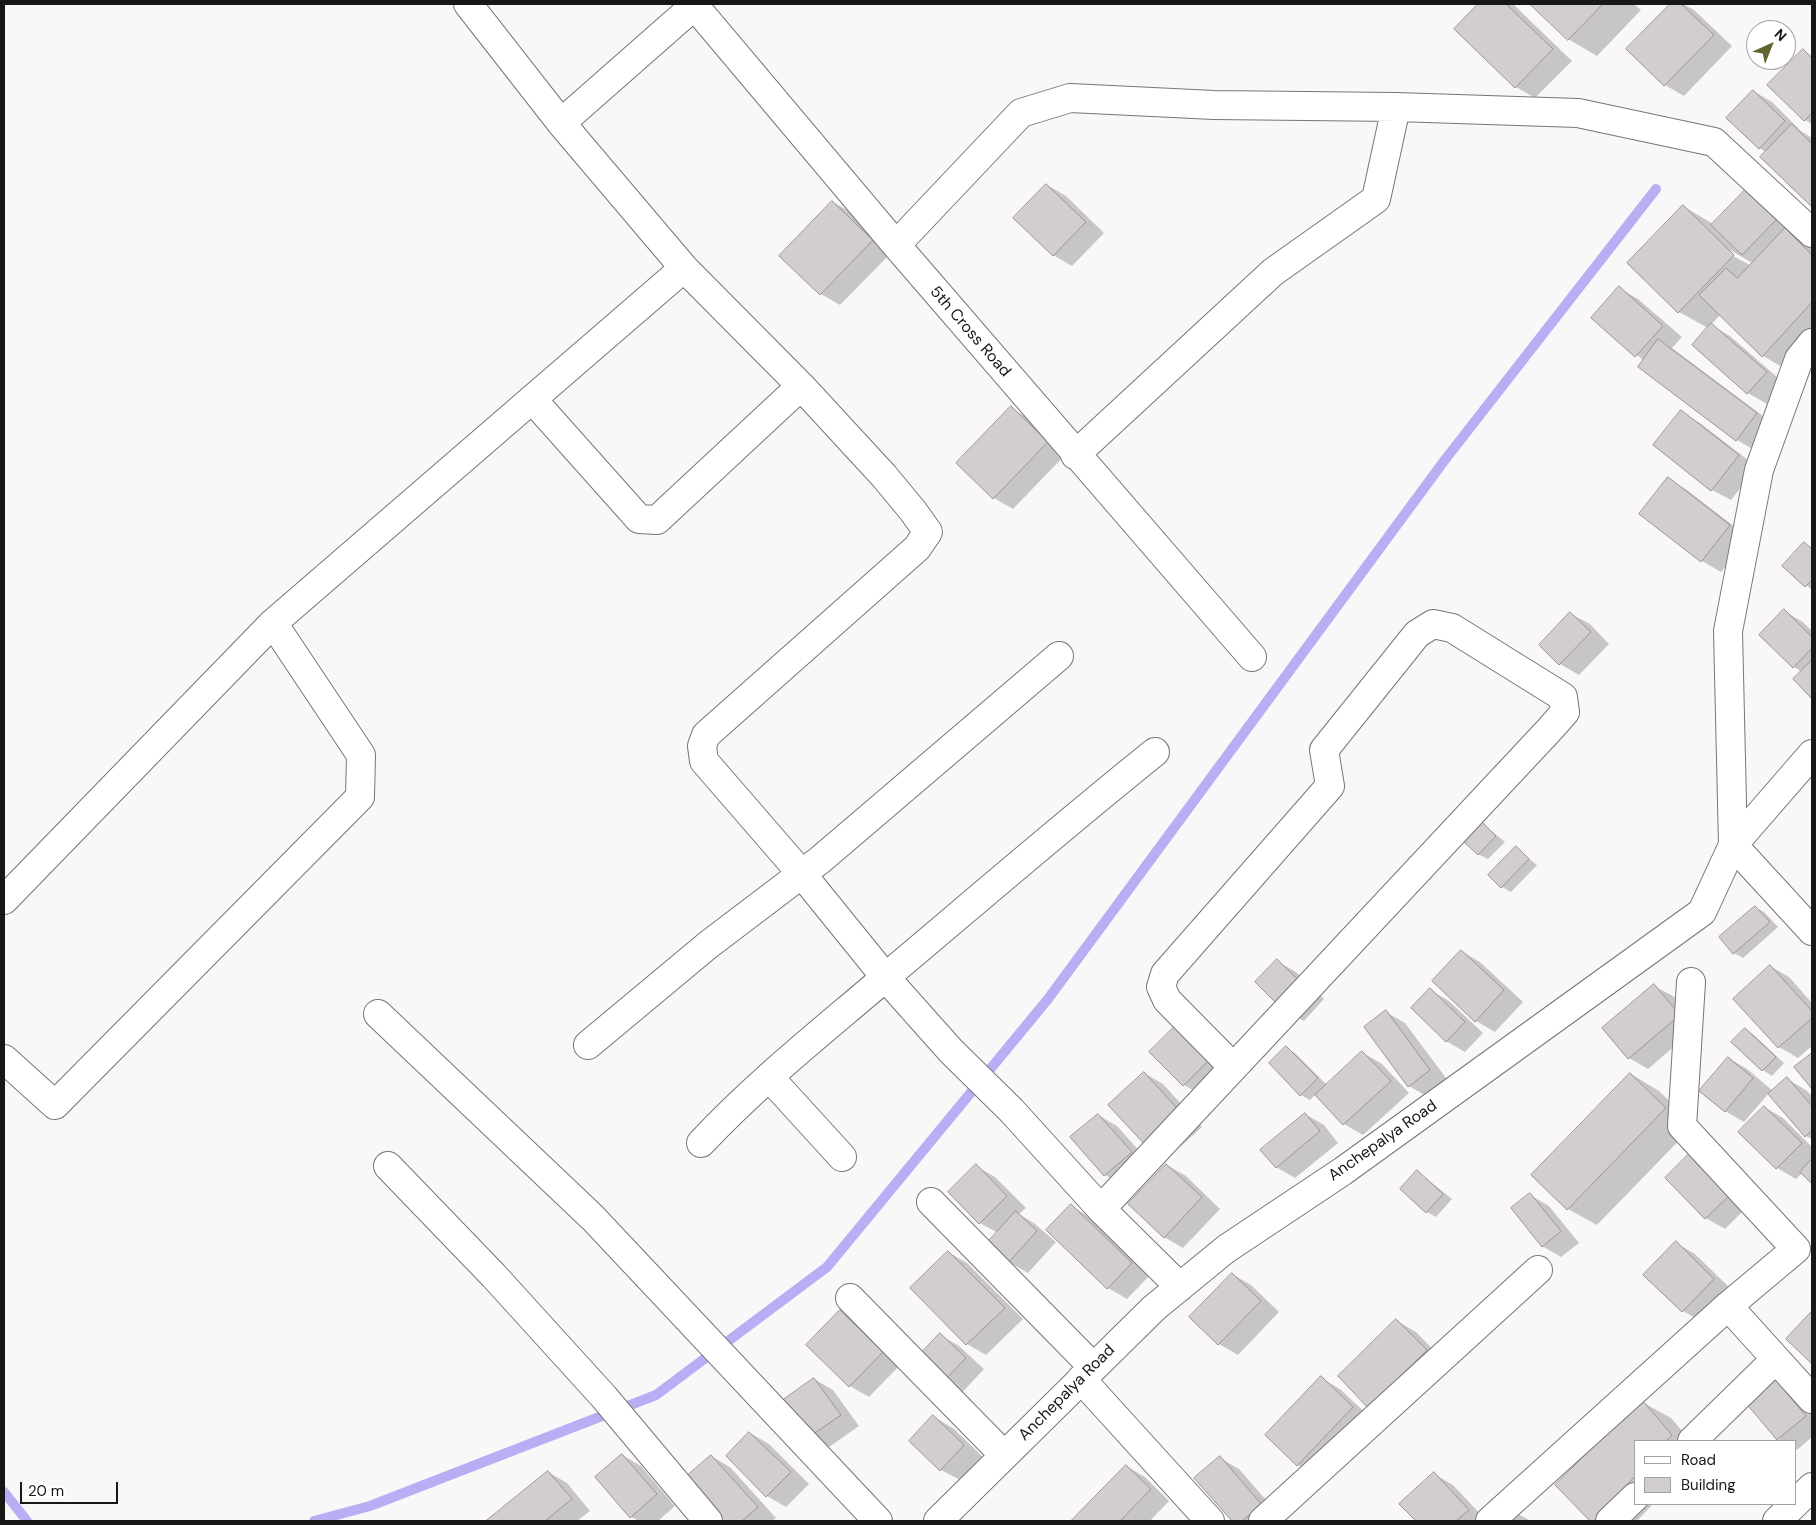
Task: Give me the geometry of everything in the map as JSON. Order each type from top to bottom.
[{"type":"street","points":[[468,4],[561,123],[684,268],[801,386],[900,495],[928,532],[918,548],[706,735],[702,746],[704,761],[801,872],[886,978],[951,1051],[1012,1111],[1101,1208],[1180,1287]]},
{"type":"street","points":[[561,123],[693,5]]},
{"type":"street","name":"5th Cross Road","points":[[693,5],[1075,454],[1252,657]]},
{"type":"street","points":[[896,245],[1021,112],[1070,98],[1214,105],[1396,107],[1578,113],[1714,142],[1812,233]]},
{"type":"street","points":[[1075,454],[1273,272],[1376,199],[1396,107]]},
{"type":"street","points":[[4,900],[273,623],[684,268]]},
{"type":"street","points":[[1812,343],[1799,359],[1759,470],[1728,631],[1733,845],[1812,932]]},
{"type":"street","points":[[532,399],[639,519],[657,520],[801,386]]},
{"type":"street","points":[[4,1059],[55,1105],[360,797],[361,755],[273,623]]},
{"type":"street","points":[[1101,1208],[1233,1068],[1566,712],[1564,697],[1452,628],[1433,624],[1417,634],[1324,750],[1330,786],[1165,974],[1161,987],[1168,1000],[1233,1068]]},
{"type":"street","points":[[588,1045],[670,976],[801,872],[820,860],[1059,656]]},
{"type":"street","points":[[701,1143],[728,1114],[809,1040],[886,978],[1071,819],[1155,752]]},
{"type":"street","name":"Anchepalya Road","points":[[938,1521],[1154,1308],[1226,1249],[1343,1171],[1702,912],[1733,845],[1812,754]]},
{"type":"street","points":[[1490,1521],[1728,1306],[1796,1249],[1682,1126],[1691,982]]},
{"type":"street","points":[[378,1014],[593,1218],[878,1521]]},
{"type":"street","points":[[769,1077],[842,1157]]},
{"type":"street","points":[[388,1166],[501,1283],[604,1397],[708,1521]]},
{"type":"street","points":[[931,1202],[1087,1373],[1202,1519]]},
{"type":"street","points":[[1263,1521],[1538,1270]]},
{"type":"street","points":[[850,1298],[1004,1455]]},
{"type":"street","points":[[1728,1306],[1812,1399]]},
{"type":"street","points":[[1693,1440],[1776,1359]]},
{"type":"street","points":[[1796,1503],[1812,1487]]},
{"type":"street","points":[[1610,1521],[1634,1498]]},
{"type":"street","points":[[1777,1521],[1793,1505]]},
{"type":"building","points":[[1478,4],[1506,4],[1553,49],[1515,88],[1454,29]]},
{"type":"building","points":[[1530,4],[1603,4],[1568,40]]},
{"type":"building","points":[[1670,4],[1681,4],[1714,35],[1664,86],[1626,49]]},
{"type":"building","points":[[1803,49],[1812,58],[1812,113],[1804,121],[1767,85],[1782,70],[1796,70],[1796,56]]},
{"type":"building","points":[[1753,90],[1785,121],[1759,149],[1726,118]]},
{"type":"building","points":[[1792,124],[1812,144],[1812,207],[1760,157]]},
{"type":"building","points":[[1046,184],[1086,222],[1053,256],[1013,218]]},
{"type":"building","points":[[1746,189],[1777,219],[1742,255],[1711,225]]},
{"type":"building","points":[[832,201],[873,240],[820,295],[779,256]]},
{"type":"building","points":[[1683,205],[1734,255],[1678,313],[1627,263]]},
{"type":"building","points":[[1785,228],[1812,255],[1812,302],[1762,357],[1699,295],[1726,268],[1737,278]]},
{"type":"building","points":[[1619,286],[1663,326],[1635,357],[1591,318]]},
{"type":"building","points":[[1711,323],[1767,372],[1747,394],[1692,345]]},
{"type":"building","points":[[1658,339],[1757,413],[1736,441],[1638,367]]},
{"type":"building","points":[[1011,406],[1048,442],[993,499],[956,463]]},
{"type":"building","points":[[1681,410],[1739,455],[1711,491],[1653,445]]},
{"type":"building","points":[[1668,477],[1730,525],[1701,562],[1639,514]]},
{"type":"building","points":[[1804,542],[1812,549],[1812,580],[1805,587],[1782,566]]},
{"type":"building","points":[[1784,609],[1812,637],[1812,648],[1793,668],[1759,635]]},
{"type":"building","points":[[1570,612],[1591,632],[1559,665],[1539,645]]},
{"type":"building","points":[[1812,660],[1812,699],[1793,679]]},
{"type":"building","points":[[1482,822],[1496,836],[1478,855],[1464,842]]},
{"type":"building","points":[[1516,846],[1529,859],[1501,888],[1488,875]]},
{"type":"building","points":[[1755,906],[1770,922],[1733,954],[1719,937]]},
{"type":"building","points":[[1461,950],[1504,990],[1475,1022],[1432,981]]},
{"type":"building","points":[[1277,959],[1306,988],[1284,1011],[1255,982]]},
{"type":"building","points":[[1770,965],[1812,1011],[1812,1018],[1778,1048],[1733,999]]},
{"type":"building","points":[[1654,984],[1680,1015],[1628,1059],[1602,1028]]},
{"type":"building","points":[[1430,988],[1465,1022],[1446,1042],[1411,1008]]},
{"type":"building","points":[[1386,1010],[1430,1070],[1408,1087],[1364,1027]]},
{"type":"building","points":[[1176,1025],[1210,1059],[1183,1086],[1149,1052]]},
{"type":"building","points":[[1745,1028],[1776,1057],[1762,1071],[1731,1042]]},
{"type":"building","points":[[1286,1046],[1318,1078],[1300,1096],[1269,1063]]},
{"type":"building","points":[[1362,1051],[1391,1081],[1343,1125],[1315,1095]]},
{"type":"building","points":[[1811,1054],[1812,1056],[1812,1089],[1794,1067]]},
{"type":"building","points":[[1728,1057],[1753,1078],[1725,1112],[1699,1091]]},
{"type":"building","points":[[1144,1072],[1184,1116],[1148,1148],[1108,1105]]},
{"type":"building","points":[[1630,1073],[1666,1108],[1567,1210],[1531,1175]]},
{"type":"building","points":[[1787,1077],[1812,1106],[1812,1130],[1805,1137],[1768,1094]]},
{"type":"building","points":[[1764,1106],[1802,1143],[1776,1169],[1738,1132]]},
{"type":"building","points":[[1305,1113],[1320,1131],[1276,1168],[1260,1150]]},
{"type":"building","points":[[1098,1114],[1132,1152],[1104,1176],[1070,1137]]},
{"type":"building","points":[[1692,1151],[1733,1192],[1705,1219],[1665,1178]]},
{"type":"building","points":[[1812,1159],[1812,1184],[1800,1172]]},
{"type":"building","points":[[976,1164],[1007,1196],[979,1224],[948,1192]]},
{"type":"building","points":[[1166,1164],[1202,1197],[1164,1238],[1128,1204]]},
{"type":"building","points":[[1417,1170],[1443,1194],[1426,1213],[1400,1189]]},
{"type":"building","points":[[1530,1193],[1561,1231],[1542,1247],[1511,1208]]},
{"type":"building","points":[[1071,1204],[1132,1263],[1107,1289],[1046,1230]]},
{"type":"building","points":[[1016,1211],[1037,1231],[1008,1263],[986,1244]]},
{"type":"building","points":[[1676,1241],[1714,1279],[1682,1312],[1643,1275]]},
{"type":"building","points":[[948,1251],[1005,1308],[966,1345],[910,1288]]},
{"type":"building","points":[[1232,1273],[1261,1301],[1218,1345],[1189,1317]]},
{"type":"building","points":[[840,1310],[883,1352],[849,1387],[806,1345]]},
{"type":"building","points":[[1812,1311],[1812,1364],[1786,1339]]},
{"type":"building","points":[[1396,1319],[1427,1350],[1368,1408],[1338,1376]]},
{"type":"building","points":[[940,1333],[966,1358],[939,1386],[913,1362]]},
{"type":"building","points":[[1321,1376],[1353,1407],[1297,1466],[1265,1435]]},
{"type":"building","points":[[814,1378],[841,1415],[809,1437],[783,1400]]},
{"type":"building","points":[[1774,1378],[1806,1416],[1777,1440],[1745,1402]]},
{"type":"building","points":[[1642,1400],[1672,1435],[1667,1440],[1634,1440],[1634,1477],[1594,1521],[1590,1521],[1555,1485]]},
{"type":"building","points":[[933,1415],[964,1445],[940,1471],[909,1441]]},
{"type":"building","points":[[749,1432],[791,1472],[766,1497],[726,1456]]},
{"type":"building","points":[[622,1454],[657,1494],[630,1518],[595,1477]]},
{"type":"building","points":[[711,1455],[758,1507],[742,1521],[715,1521],[680,1482]]},
{"type":"building","points":[[1220,1456],[1262,1505],[1242,1521],[1232,1521],[1194,1478]]},
{"type":"building","points":[[1126,1465],[1151,1489],[1120,1521],[1071,1521]]},
{"type":"building","points":[[548,1471],[572,1499],[545,1521],[486,1521]]},
{"type":"building","points":[[1434,1472],[1469,1510],[1456,1521],[1416,1521],[1399,1504]]},
{"type":"waterway","points":[[314,1521],[370,1506],[656,1395],[827,1267],[1048,999],[1444,461],[1656,189]]},
{"type":"waterway","points":[[4,1492],[27,1521]]}]
